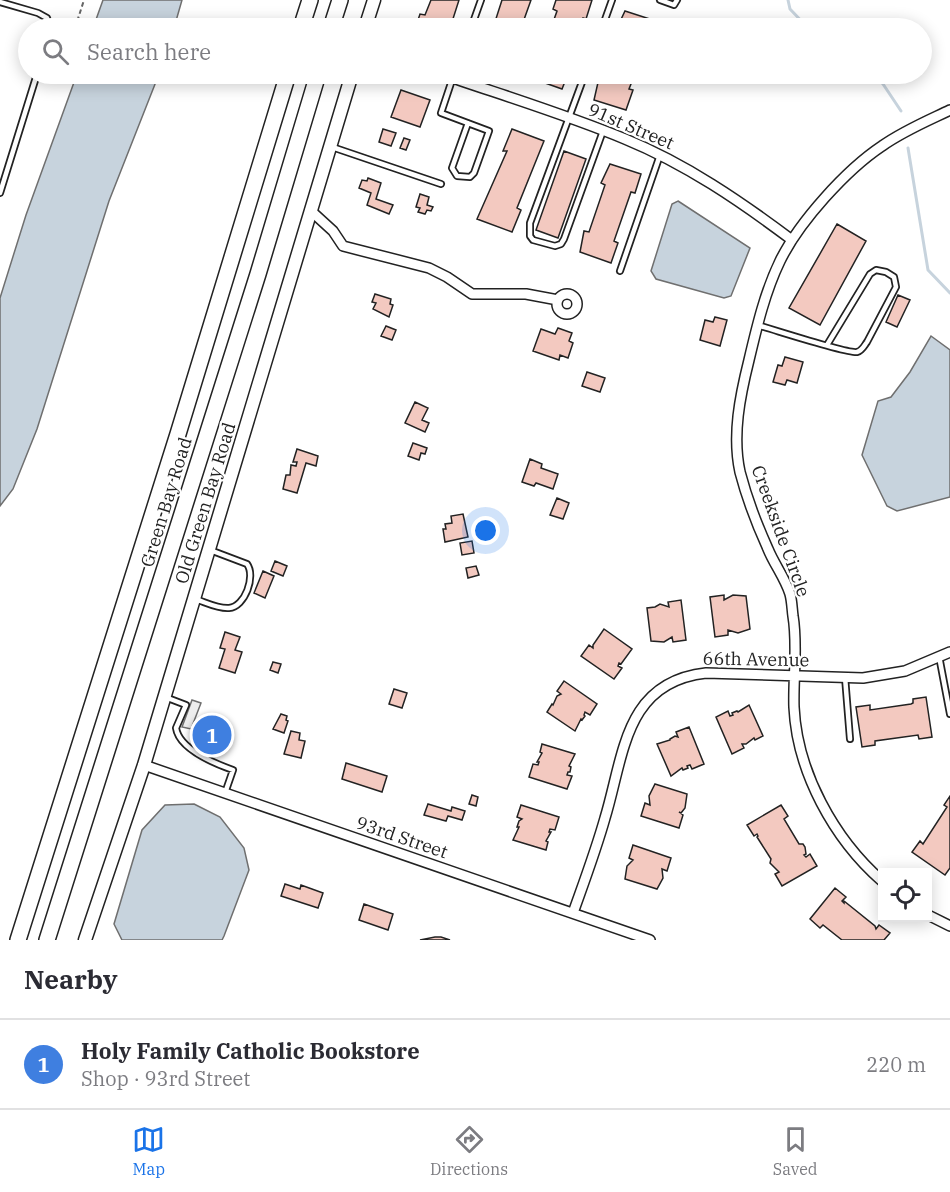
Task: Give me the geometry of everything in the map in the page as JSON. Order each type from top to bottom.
[{"type":"main road","points":[[304,18],[310,0]]},
{"type":"main road","points":[[334,18],[340,0]]},
{"type":"main road","name":"Green Bay Road","points":[[18,940],[178,434],[285,84]]},
{"type":"main road","name":"Green Bay Road","points":[[47,940],[255,285],[315,84]]},
{"type":"street","points":[[368,18],[374,0]]},
{"type":"street","name":"Old Green Bay Road","points":[[85,940],[165,697],[349,84]]},
{"type":"street","name":"91st Street","points":[[476,84],[625,139],[660,155],[701,177],[743,204],[792,240]]},
{"type":"street","name":"Creekside Circle","points":[[878,877],[847,843],[830,818],[813,782],[797,728],[794,675],[795,628],[789,592],[768,550],[740,473],[736,446],[741,395],[757,325],[781,260],[792,240],[824,198],[861,162],[882,146],[921,123],[950,110]]},
{"type":"street","points":[[310,210],[333,231],[343,246],[429,268],[472,294],[526,294],[558,300]]},
{"type":"street","name":"66th Avenue","points":[[573,913],[605,818],[627,733],[634,719],[655,693],[696,674],[863,678],[905,671],[950,652]]},
{"type":"street","name":"93rd Street","points":[[144,765],[650,940]]},
{"type":"street","points":[[932,917],[950,926]]},
{"type":"lane","points":[[475,18],[481,0]]},
{"type":"lane","points":[[606,18],[612,0]]},
{"type":"lane","points":[[660,0],[674,5],[677,0]]},
{"type":"lane","points":[[0,2],[38,13],[47,18]]},
{"type":"lane","points":[[0,193],[34,84]]},
{"type":"lane","points":[[451,84],[441,113],[468,123],[489,131],[474,173],[464,178],[458,176],[452,168],[468,123]]},
{"type":"lane","points":[[581,84],[530,223],[530,236],[533,240],[545,245],[561,244],[603,131]]},
{"type":"lane","points":[[330,146],[441,184]]},
{"type":"lane","points":[[620,271],[660,155]]},
{"type":"lane","points":[[757,325],[827,345],[855,353],[862,350],[896,288],[894,277],[876,270],[870,274],[827,345]]},
{"type":"lane","points":[[195,599],[224,608],[234,607],[241,600],[250,579],[250,568],[247,564],[210,550]]},
{"type":"lane","points":[[939,656],[950,714]]},
{"type":"lane","points":[[845,677],[850,739]]},
{"type":"lane","points":[[165,697],[186,705],[176,728],[180,736],[202,757],[233,770],[225,794]]},
{"type":"path","points":[[78,18],[84,0]]},
{"type":"shaded area","points":[[103,0],[182,0],[177,18],[97,18]]},
{"type":"shaded area","points":[[73,84],[155,84],[109,201],[37,429],[13,489],[0,506],[0,298],[26,215]]},
{"type":"shaded area","points":[[678,201],[750,248],[731,296],[724,298],[656,279],[651,271],[672,204]]},
{"type":"shaded area","points":[[931,336],[950,350],[950,497],[897,511],[887,506],[862,455],[878,401],[891,397],[910,372]]},
{"type":"shaded area","points":[[192,700],[201,703],[191,729],[182,727]]},
{"type":"shaded area","points":[[194,804],[220,817],[244,848],[249,870],[222,940],[122,940],[114,924],[142,830],[165,805]]},
{"type":"building","points":[[431,0],[459,0],[453,18],[419,18],[420,14],[425,15]]},
{"type":"building","points":[[502,0],[531,0],[525,18],[496,18]]},
{"type":"building","points":[[556,0],[592,0],[586,18],[555,18],[557,11],[553,9]]},
{"type":"building","points":[[625,11],[647,18],[622,18]]},
{"type":"building","points":[[548,84],[564,84],[562,89]]},
{"type":"building","points":[[598,84],[631,84],[629,89],[633,90],[626,110],[594,100]]},
{"type":"building","points":[[401,90],[430,100],[420,127],[391,117]]},
{"type":"building","points":[[383,129],[396,133],[391,146],[379,142]]},
{"type":"building","points":[[512,129],[544,141],[517,208],[521,210],[512,232],[477,219],[507,151],[503,151]]},
{"type":"building","points":[[404,138],[410,140],[406,150],[400,148]]},
{"type":"building","points":[[564,151],[586,159],[558,238],[536,230]]},
{"type":"building","points":[[610,164],[641,174],[635,193],[631,192],[614,241],[618,243],[611,263],[580,252],[584,231],[589,232],[605,185],[601,183]]},
{"type":"building","points":[[368,178],[381,183],[376,199],[393,205],[389,214],[367,205],[371,193],[359,188],[362,180],[367,181]]},
{"type":"building","points":[[420,194],[429,197],[427,205],[433,207],[425,214],[418,212],[420,208],[416,207]]},
{"type":"building","points":[[837,224],[866,241],[820,325],[789,308]]},
{"type":"building","points":[[375,294],[391,299],[390,304],[393,305],[389,317],[373,309],[376,303],[372,302]]},
{"type":"building","points":[[898,295],[910,300],[897,327],[886,322]]},
{"type":"building","points":[[715,317],[727,320],[720,346],[700,340],[705,320],[713,322]]},
{"type":"building","points":[[386,326],[396,330],[392,340],[381,336]]},
{"type":"building","points":[[558,328],[572,333],[569,341],[573,343],[568,358],[560,355],[559,360],[533,351],[541,329],[555,334]]},
{"type":"building","points":[[785,357],[803,362],[797,383],[787,380],[785,385],[773,382],[778,365],[782,366]]},
{"type":"building","points":[[587,372],[605,378],[600,392],[582,386]]},
{"type":"building","points":[[415,402],[428,408],[422,420],[429,423],[425,432],[405,423]]},
{"type":"building","points":[[413,443],[427,448],[425,454],[421,453],[419,460],[408,456]]},
{"type":"building","points":[[297,449],[318,456],[316,466],[306,463],[297,493],[283,489],[286,475],[290,475],[291,465],[296,466],[297,462],[293,462]]},
{"type":"building","points":[[530,459],[542,464],[541,468],[558,474],[553,489],[536,483],[534,486],[522,482]]},
{"type":"building","points":[[557,498],[569,503],[563,519],[550,515]]},
{"type":"building","points":[[463,514],[468,537],[445,542],[443,529],[446,529],[445,524],[452,523],[451,516]]},
{"type":"building","points":[[472,541],[474,553],[462,555],[460,543]]},
{"type":"building","points":[[275,561],[287,566],[283,576],[271,571]]},
{"type":"building","points":[[476,566],[479,575],[468,578],[466,568]]},
{"type":"building","points":[[263,571],[274,576],[265,598],[254,593]]},
{"type":"building","points":[[724,595],[724,600],[733,595],[746,596],[750,629],[738,633],[728,630],[728,635],[715,637],[710,597]]},
{"type":"building","points":[[681,600],[686,640],[673,642],[672,637],[664,642],[651,641],[647,608],[660,604],[669,607],[668,602]]},
{"type":"building","points":[[604,629],[632,649],[621,664],[619,663],[618,666],[622,668],[614,679],[581,656],[589,645],[593,648]]},
{"type":"building","points":[[225,632],[240,637],[235,650],[242,652],[235,673],[219,668],[225,649],[220,648]]},
{"type":"building","points":[[273,662],[281,664],[278,673],[270,670]]},
{"type":"building","points":[[564,681],[597,704],[590,715],[585,712],[585,716],[575,731],[547,712],[557,696],[561,694],[557,691]]},
{"type":"building","points":[[394,689],[407,693],[402,708],[389,704]]},
{"type":"building","points":[[926,697],[932,737],[919,739],[918,735],[875,741],[875,745],[862,747],[856,707],[870,705],[870,710],[911,704],[913,699]]},
{"type":"building","points":[[749,705],[763,736],[742,744],[744,748],[732,754],[716,717],[728,711],[730,716],[733,715],[732,713]]},
{"type":"building","points":[[281,714],[287,716],[288,721],[284,733],[273,729]]},
{"type":"building","points":[[201,722],[230,733],[224,749],[195,738]]},
{"type":"building","points":[[689,727],[704,764],[692,769],[690,765],[687,766],[688,768],[683,770],[682,768],[671,776],[657,744],[675,736],[678,737],[676,732]]},
{"type":"building","points":[[291,731],[300,733],[299,740],[305,741],[301,758],[284,754]]},
{"type":"building","points":[[542,744],[575,754],[569,766],[571,767],[570,772],[567,775],[572,776],[567,789],[529,777],[533,764],[538,765]]},
{"type":"building","points":[[346,763],[387,776],[382,792],[342,779]]},
{"type":"building","points":[[655,784],[687,794],[685,808],[681,813],[679,812],[683,815],[679,828],[641,816],[645,803],[650,805],[649,796]]},
{"type":"building","points":[[472,795],[478,797],[476,806],[469,804]]},
{"type":"building","points":[[950,796],[950,868],[945,875],[912,852],[920,841],[923,844],[947,807],[944,805]]},
{"type":"building","points":[[428,804],[451,811],[452,807],[465,811],[462,820],[448,816],[446,821],[424,815]]},
{"type":"building","points":[[521,805],[559,817],[555,830],[550,829],[546,850],[513,840],[519,827],[517,827],[519,821],[522,819],[517,817]]},
{"type":"building","points":[[781,805],[788,816],[784,819],[799,844],[805,847],[806,854],[804,855],[806,857],[810,854],[817,866],[782,886],[775,874],[779,872],[770,863],[771,859],[757,834],[754,836],[747,825]]},
{"type":"building","points":[[633,845],[671,858],[667,871],[662,869],[663,878],[657,889],[625,879],[627,866],[633,860],[629,858]]},
{"type":"building","points":[[285,884],[300,889],[301,885],[323,893],[318,908],[281,896]]},
{"type":"building","points":[[835,888],[846,897],[842,901],[844,903],[844,901],[876,929],[879,925],[890,933],[884,940],[842,940],[823,925],[820,928],[810,919]]},
{"type":"building","points":[[364,904],[393,914],[388,930],[359,920]]},
{"type":"building","points":[[435,937],[450,940],[420,940]]},
{"type":"waterway","points":[[788,0],[790,9],[799,18]]},
{"type":"waterway","points":[[883,84],[901,111]]},
{"type":"waterway","points":[[908,148],[928,270],[950,293]]},
{"type":"place","name":"Holy Family Catholic Bookstore","points":[[212,735]]}]
